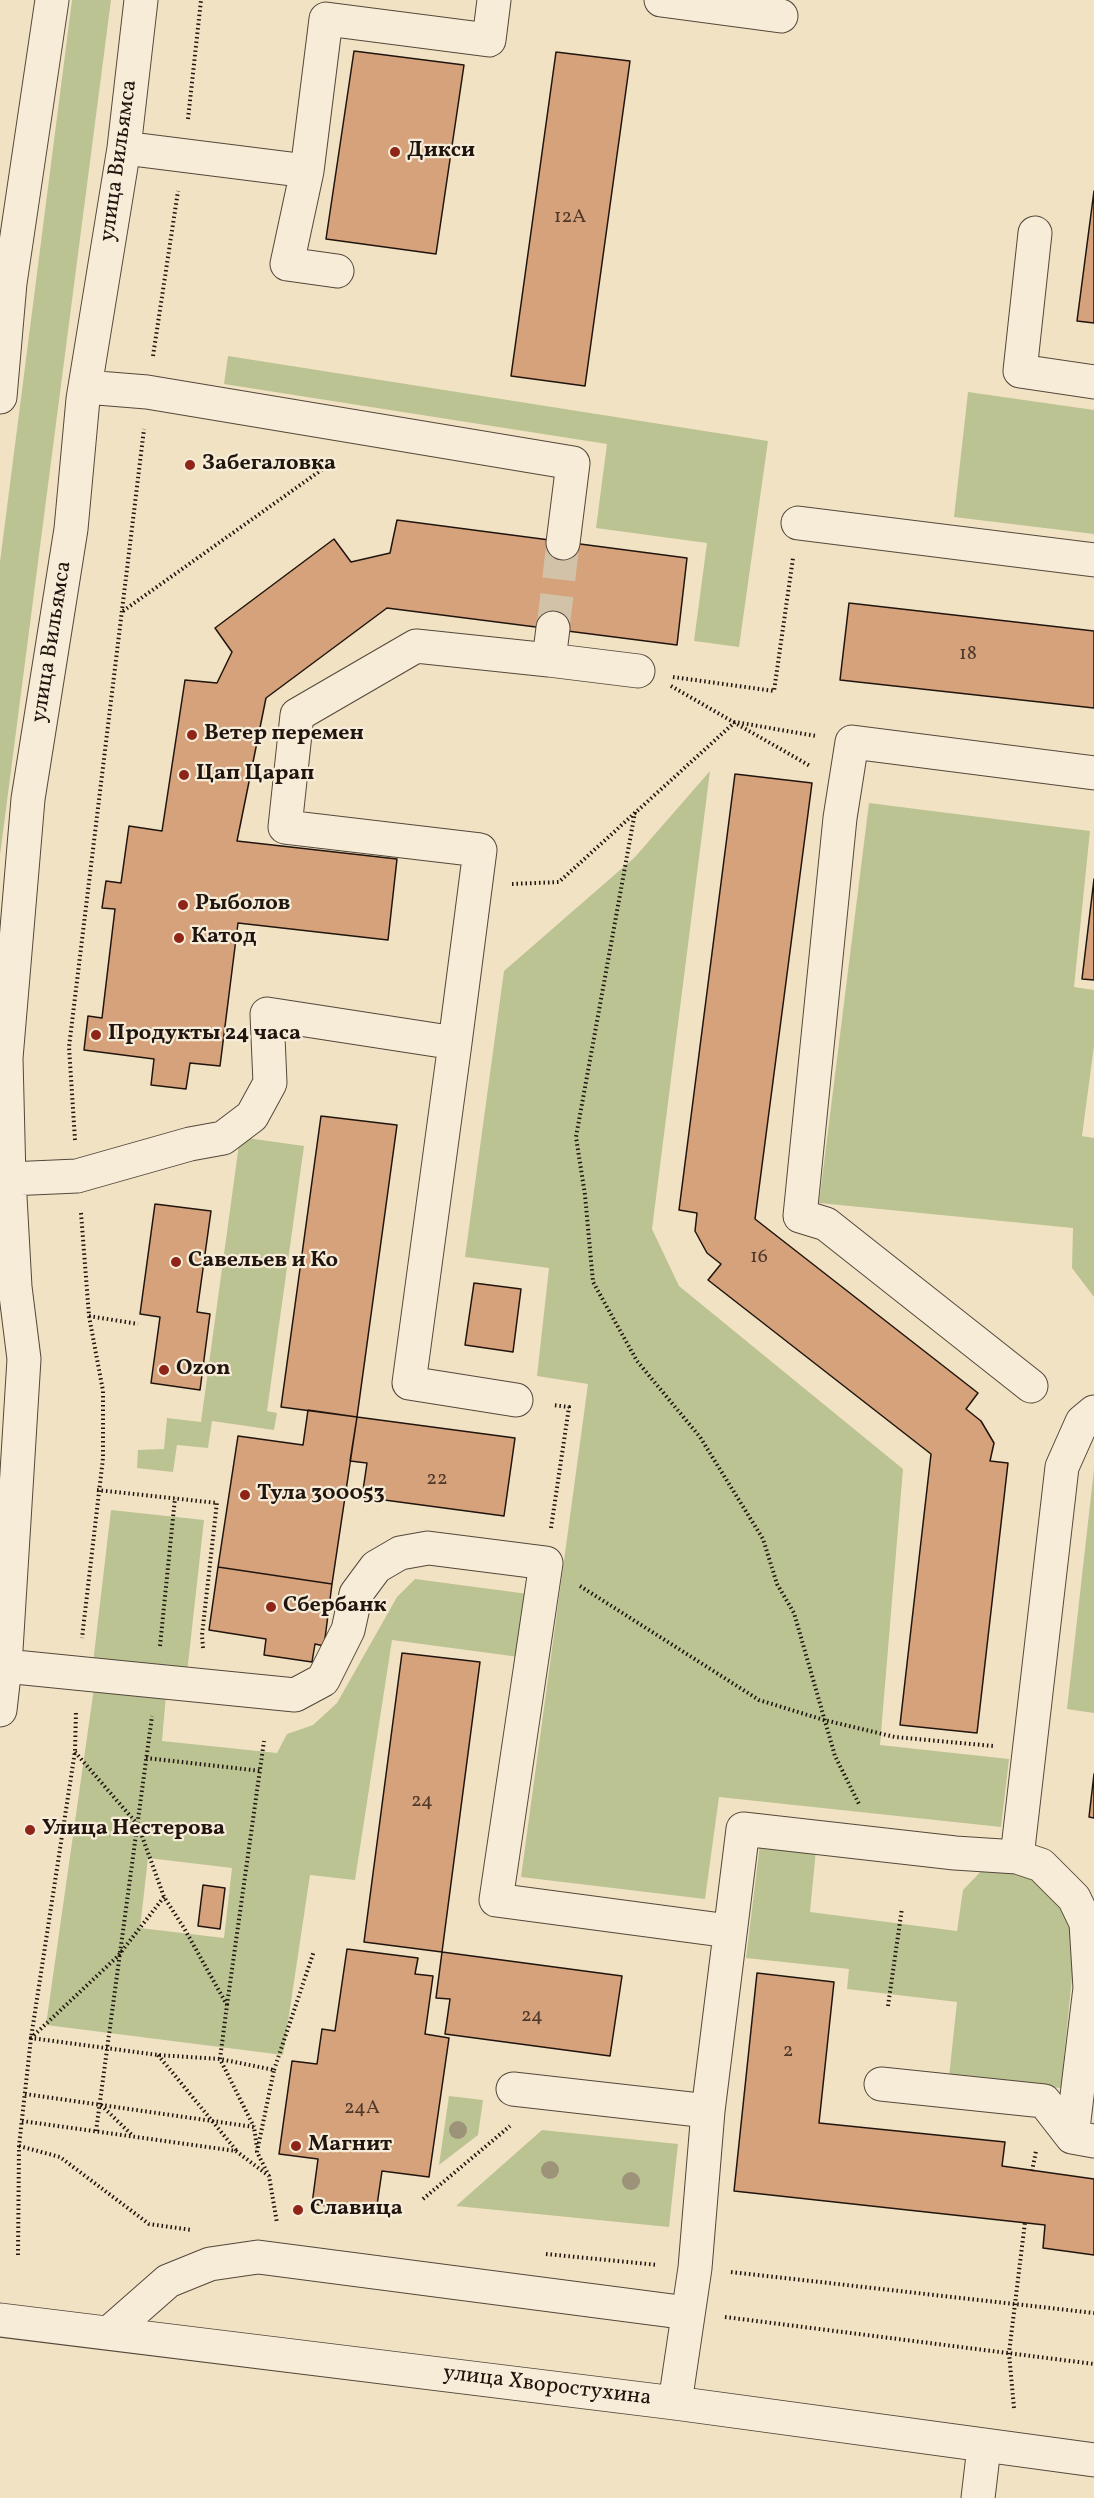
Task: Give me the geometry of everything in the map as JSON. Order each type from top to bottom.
[{"type":"street","points":[[0,398],[10,283],[52,0]]},
{"type":"street","name":"улица Вильямса","points":[[0,1710],[5,1665],[24,1359],[8,1286],[9,1179],[6,1058],[28,799],[71,529],[85,387],[124,148],[141,0]]},
{"type":"street","points":[[337,271],[287,264],[307,171],[326,19],[489,40],[494,0]]},
{"type":"street","points":[[661,0],[781,16]]},
{"type":"street","points":[[124,148],[307,171]]},
{"type":"street","points":[[1035,233],[1020,371],[1094,382]]},
{"type":"street","points":[[85,387],[147,392],[573,463],[563,543]]},
{"type":"street","points":[[798,523],[1094,560]]},
{"type":"street","points":[[549,660],[553,628]]},
{"type":"street","points":[[516,1400],[409,1383],[480,850],[285,827],[297,715],[416,646],[642,672]]},
{"type":"street","points":[[1031,1386],[826,1224],[800,1216],[840,818],[852,742],[1094,773]]},
{"type":"street","points":[[9,1179],[77,1176],[190,1144],[224,1138],[252,1116],[270,1083],[267,1014],[455,1042]]},
{"type":"street","points":[[1017,1857],[1062,1467],[1082,1422],[1094,1412]]},
{"type":"street","points":[[5,1665],[295,1695],[323,1680],[348,1630],[356,1594],[376,1568],[400,1553],[428,1548],[546,1563],[496,1900],[729,1931]]},
{"type":"street","points":[[675,2403],[695,2268],[708,2111],[743,1829],[879,1845],[1017,1857],[1041,1865],[1059,1881],[1090,1915],[1092,1988],[1083,2139]]},
{"type":"street","points":[[881,2084],[1044,2101],[1083,2139]]},
{"type":"street","points":[[513,2089],[708,2111]]},
{"type":"street","points":[[110,2332],[168,2281],[210,2264],[258,2257],[688,2313]]},
{"type":"street","name":"улица Хворостухина","points":[[0,2320],[675,2403],[984,2447],[1094,2460]]},
{"type":"street","points":[[978,2498],[984,2447]]},
{"type":"path","points":[[184,156],[201,0]]},
{"type":"path","points":[[123,611],[335,460]]},
{"type":"path","points":[[642,672],[774,691],[798,523]]},
{"type":"path","points":[[642,672],[809,764],[840,818]]},
{"type":"path","points":[[735,722],[852,742]]},
{"type":"path","points":[[475,886],[559,882],[735,722]]},
{"type":"path","points":[[635,812],[576,1137],[593,1282],[637,1361],[700,1437],[763,1539],[777,1584],[794,1613],[835,1756],[879,1845]]},
{"type":"path","points":[[89,1316],[138,1324]]},
{"type":"path","points":[[516,1400],[569,1407],[546,1563],[759,1700],[824,1720],[895,1737],[1031,1750]]},
{"type":"path","points":[[97,1490],[217,1502],[202,1635]]},
{"type":"path","points":[[96,2131],[118,1956],[138,1826],[176,1498]]},
{"type":"path","points":[[264,1741],[220,2059],[254,2127],[257,2152],[268,2176],[277,2224]]},
{"type":"path","points":[[75,1751],[138,1826],[164,1897],[227,2005]]},
{"type":"path","points":[[146,1758],[261,1771]]},
{"type":"path","points":[[164,1897],[118,1956],[31,2038],[158,2055],[220,2059],[274,2070]]},
{"type":"path","points":[[888,2006],[902,1908]]},
{"type":"path","points":[[257,2152],[274,2070],[314,1951]]},
{"type":"path","points":[[158,2055],[236,2151],[268,2176]]},
{"type":"path","points":[[423,2199],[551,2092]]},
{"type":"path","points":[[25,2094],[254,2127]]},
{"type":"path","points":[[100,2105],[133,2136]]},
{"type":"path","points":[[22,2121],[236,2151]]},
{"type":"path","points":[[19,2146],[60,2157],[149,2224],[203,2231]]},
{"type":"path","points":[[1014,2408],[1009,2353],[1025,2222]]},
{"type":"path","points":[[271,2229],[277,2224],[289,2226]]},
{"type":"path","points":[[544,2254],[695,2268],[1094,2313]]},
{"type":"path","points":[[688,2313],[1094,2364]]},
{"type":"green space","points":[[72,0],[111,0],[0,855],[0,562]]},
{"type":"green space","points":[[228,356],[768,441],[739,647],[694,641],[707,543],[596,528],[607,444],[224,384]]},
{"type":"green space","points":[[968,392],[1094,410],[1094,534],[954,517]]},
{"type":"green space","points":[[710,771],[652,1229],[679,1286],[903,1469],[880,1745],[1009,1759],[1001,1827],[719,1797],[705,1899],[521,1877],[588,1384],[537,1376],[549,1268],[465,1257],[504,971],[635,857]]},
{"type":"green space","points":[[869,803],[1090,831],[1074,987],[1094,990],[1094,1046],[1082,1136],[1094,1138],[1094,1297],[1072,1268],[1073,1228],[819,1203]]},
{"type":"green space","points":[[240,1137],[304,1146],[267,1411],[277,1413],[274,1430],[212,1421],[208,1448],[177,1445],[173,1472],[137,1468],[138,1450],[164,1449],[167,1418],[201,1422]]},
{"type":"green space","points":[[1094,1469],[1094,1713],[1067,1709]]},
{"type":"green space","points":[[111,1510],[204,1520],[187,1673],[93,1663]]},
{"type":"green space","points":[[415,1579],[528,1594],[519,1657],[392,1640],[355,1880],[310,1875],[283,2055],[46,2025],[94,1688],[166,1695],[162,1741],[277,1753],[287,1734],[313,1725],[337,1703],[397,1597]],"holes":[[[148,1858],[232,1868],[224,1938],[140,1928]]]},
{"type":"green space","points":[[760,1844],[816,1850],[810,1912],[957,1931],[963,1890],[983,1869],[1033,1876],[1047,1886],[1071,1921],[1075,1947],[1061,2088],[949,2077],[957,2002],[847,1989],[849,1969],[746,1958]]},
{"type":"green space","points":[[449,2096],[483,2100],[478,2135],[439,2165]]},
{"type":"green space","points":[[542,2130],[678,2144],[669,2227],[456,2206]]},
{"type":"building","name":"Дикси","points":[[354,51],[464,65],[436,254],[326,239]]},
{"type":"building","points":[[556,52],[630,61],[585,386],[511,376]]},
{"type":"building","points":[[1094,191],[1094,323],[1077,321]]},
{"type":"building","points":[[397,520],[687,558],[677,645],[387,608],[266,698],[237,841],[397,859],[388,940],[238,923],[220,1066],[190,1063],[186,1089],[151,1085],[154,1059],[84,1050],[88,1016],[102,1018],[115,909],[102,908],[106,881],[121,883],[129,826],[162,831],[185,680],[217,683],[232,652],[215,628],[334,539],[351,562],[390,553]]},
{"type":"building","points":[[849,603],[1094,631],[1094,708],[840,680]]},
{"type":"building","points":[[735,774],[812,783],[755,1219],[978,1393],[966,1409],[981,1421],[994,1443],[990,1461],[1008,1463],[977,1733],[900,1725],[931,1454],[708,1280],[721,1264],[707,1253],[695,1231],[697,1213],[679,1210]]},
{"type":"building","points":[[1094,879],[1094,980],[1082,979]]},
{"type":"building","points":[[321,1116],[397,1125],[357,1417],[281,1407]]},
{"type":"building","name":"Савельев и Ко","points":[[155,1204],[211,1211],[197,1312],[210,1314],[200,1390],[151,1383],[160,1317],[140,1314]]},
{"type":"building","points":[[474,1283],[521,1289],[513,1352],[465,1345]]},
{"type":"building","points":[[308,1410],[357,1417],[332,1584],[218,1567],[238,1436],[303,1445]]},
{"type":"building","points":[[357,1417],[515,1438],[504,1516],[362,1497],[367,1463],[350,1461]]},
{"type":"building","name":"Сбербанк","points":[[218,1567],[332,1584],[324,1646],[315,1644],[312,1662],[264,1655],[266,1639],[209,1630]]},
{"type":"building","points":[[402,1653],[480,1662],[442,1952],[364,1942]]},
{"type":"building","points":[[1094,1774],[1094,1818],[1089,1817]]},
{"type":"building","points":[[203,1885],[225,1888],[220,1929],[198,1926]]},
{"type":"building","points":[[347,1949],[418,1958],[415,1974],[433,1976],[425,2034],[449,2038],[429,2177],[382,2171],[376,2212],[312,2204],[318,2159],[279,2154],[292,2061],[317,2064],[322,2029],[335,2031]]},
{"type":"building","points":[[442,1952],[622,1976],[610,2056],[445,2034],[450,1999],[436,1998]]},
{"type":"building","points":[[757,1973],[834,1982],[819,2123],[1005,2142],[1002,2166],[1094,2179],[1094,2255],[1043,2248],[1045,2225],[734,2191]]},
{"type":"tunnel","points":[[553,628],[563,543]]},
{"type":"place","name":"Дикси","points":[[395,152]]},
{"type":"place","name":"Забегаловка","points":[[190,465]]},
{"type":"place","name":"Ветер перемен","points":[[192,735]]},
{"type":"place","name":"Цап Царап","points":[[184,775]]},
{"type":"place","name":"Рыболов","points":[[183,905]]},
{"type":"place","name":"Катод","points":[[179,938]]},
{"type":"place","name":"Продукты 24 часа","points":[[96,1035]]},
{"type":"place","name":"Савельев и Ко","points":[[176,1262]]},
{"type":"place","name":"Ozon","points":[[164,1370]]},
{"type":"place","name":"Тула 300053","points":[[245,1495]]},
{"type":"place","name":"Сбербанк","points":[[271,1607]]},
{"type":"place","name":"Улица Нестерова","points":[[30,1830]]},
{"type":"place","name":"Магнит","points":[[296,2146]]},
{"type":"place","name":"Славица","points":[[298,2210]]}]
